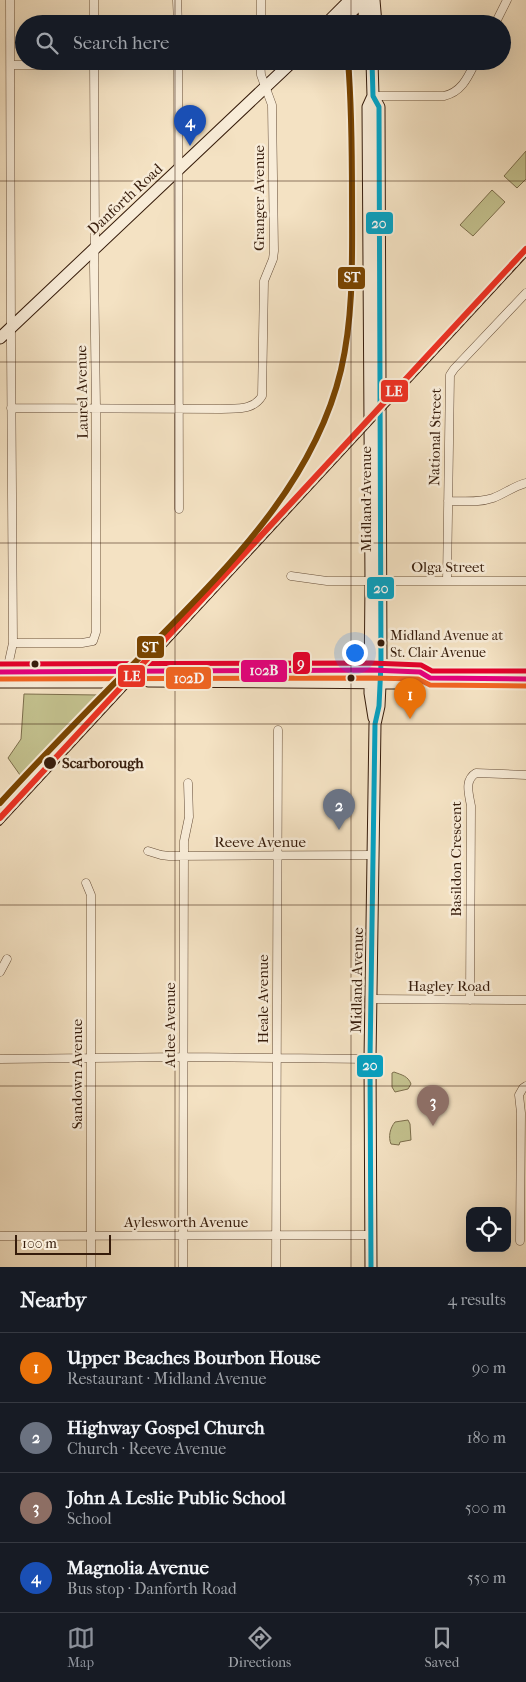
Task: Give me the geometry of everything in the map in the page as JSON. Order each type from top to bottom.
[{"type":"main road","points":[[335,15],[350,0]]},
{"type":"main road","points":[[349,15],[363,0]]},
{"type":"main road","points":[[364,15],[368,0]]},
{"type":"main road","points":[[374,0],[375,15]]},
{"type":"main road","name":"Danforth Road","points":[[0,338],[285,70]]},
{"type":"main road","name":"Midland Avenue","points":[[371,1267],[370,1059],[376,724],[379,706],[375,682],[376,581],[368,107],[373,96],[372,70]]},
{"type":"main road","points":[[3,677],[121,670]]},
{"type":"main road","points":[[158,670],[376,670],[420,672],[430,678]]},
{"type":"main road","points":[[3,677],[110,682]]},
{"type":"main road","points":[[148,681],[417,683],[430,678],[526,678]]},
{"type":"street","points":[[3,677],[14,643],[11,408],[10,0]]},
{"type":"street","points":[[94,0],[94,15]]},
{"type":"street","points":[[178,0],[178,15]]},
{"type":"street","points":[[261,0],[261,15]]},
{"type":"street","points":[[500,15],[507,0]]},
{"type":"street","points":[[11,65],[15,65]]},
{"type":"street","name":"Laurel Avenue","points":[[14,643],[82,643],[95,639],[96,632],[94,70]]},
{"type":"street","points":[[178,70],[179,509]]},
{"type":"street","name":"Granger Avenue","points":[[179,408],[245,408],[253,406],[262,396],[264,281],[273,259],[274,251],[272,105],[261,70]]},
{"type":"street","points":[[373,96],[444,96],[463,85],[471,70]]},
{"type":"street","name":"National Street","points":[[447,581],[450,375],[454,368],[526,293]]},
{"type":"street","points":[[11,408],[179,408]]},
{"type":"street","points":[[448,501],[478,502],[526,484]]},
{"type":"street","name":"Olga Street","points":[[291,576],[327,581],[526,581]]},
{"type":"street","name":"Heale Avenue","points":[[276,1267],[278,730]]},
{"type":"street","name":"Basildon Crescent","points":[[470,1000],[471,806],[468,782],[472,775],[476,773],[526,775]]},
{"type":"street","name":"Atlee Avenue","points":[[183,1267],[184,834],[190,817],[188,783]]},
{"type":"street","name":"Reeve Avenue","points":[[148,851],[160,855],[184,856],[374,855]]},
{"type":"street","name":"Sandown Avenue","points":[[86,883],[91,894],[91,1267]]},
{"type":"street","points":[[0,972],[7,959]]},
{"type":"street","name":"Hagley Road","points":[[372,999],[526,1000]]},
{"type":"street","points":[[0,1059],[184,1057],[370,1059]]},
{"type":"street","points":[[520,1241],[524,1180],[521,1113],[518,1096],[526,1086]]},
{"type":"street","name":"Aylesworth Avenue","points":[[0,1236],[371,1235]]},
{"type":"shaded area","points":[[526,151],[526,179],[517,188],[504,176]]},
{"type":"shaded area","points":[[492,190],[505,202],[473,236],[460,225]]},
{"type":"shaded area","points":[[24,694],[99,695],[20,775],[8,758],[21,739]]},
{"type":"shaded area","points":[[394,1072],[408,1079],[411,1084],[408,1089],[395,1092],[392,1087],[392,1073]]},
{"type":"shaded area","points":[[408,1120],[411,1140],[400,1142],[399,1145],[391,1144],[390,1136],[393,1124]]},
{"type":"tunnel","points":[[121,671],[158,671]]},
{"type":"tunnel","points":[[110,682],[148,681]]},
{"type":"railway","points":[[0,824],[526,255]]},
{"type":"transit line","name":"ST","points":[[0,803],[237,555],[289,487],[311,450],[328,411],[341,370],[348,328],[352,243],[352,131],[349,70]]},
{"type":"transit line","name":"20","points":[[371,1267],[370,1059],[375,724],[379,706],[381,664],[379,107],[373,96],[372,70]]},
{"type":"transit line","name":"LE","points":[[0,818],[526,249]]},
{"type":"transit line","name":"9","points":[[0,664],[371,663],[421,665],[432,671],[526,671]]},
{"type":"transit line","name":"102B","points":[[0,672],[371,670],[420,672],[430,678],[526,679]]},
{"type":"transit line","name":"102D","points":[[0,679],[371,678],[418,679],[430,685],[526,686]]},
{"type":"place","name":"Magnolia Avenue","points":[[190,146]]},
{"type":"place","name":"Midland Avenue at St. Clair Avenue","points":[[381,643]]},
{"type":"place","name":"Upper Beaches Bourbon House","points":[[410,719]]},
{"type":"place","name":"Scarborough","points":[[50,763]]},
{"type":"place","name":"Highway Gospel Church","points":[[339,830]]},
{"type":"place","name":"John A Leslie Public School","points":[[433,1126]]}]
